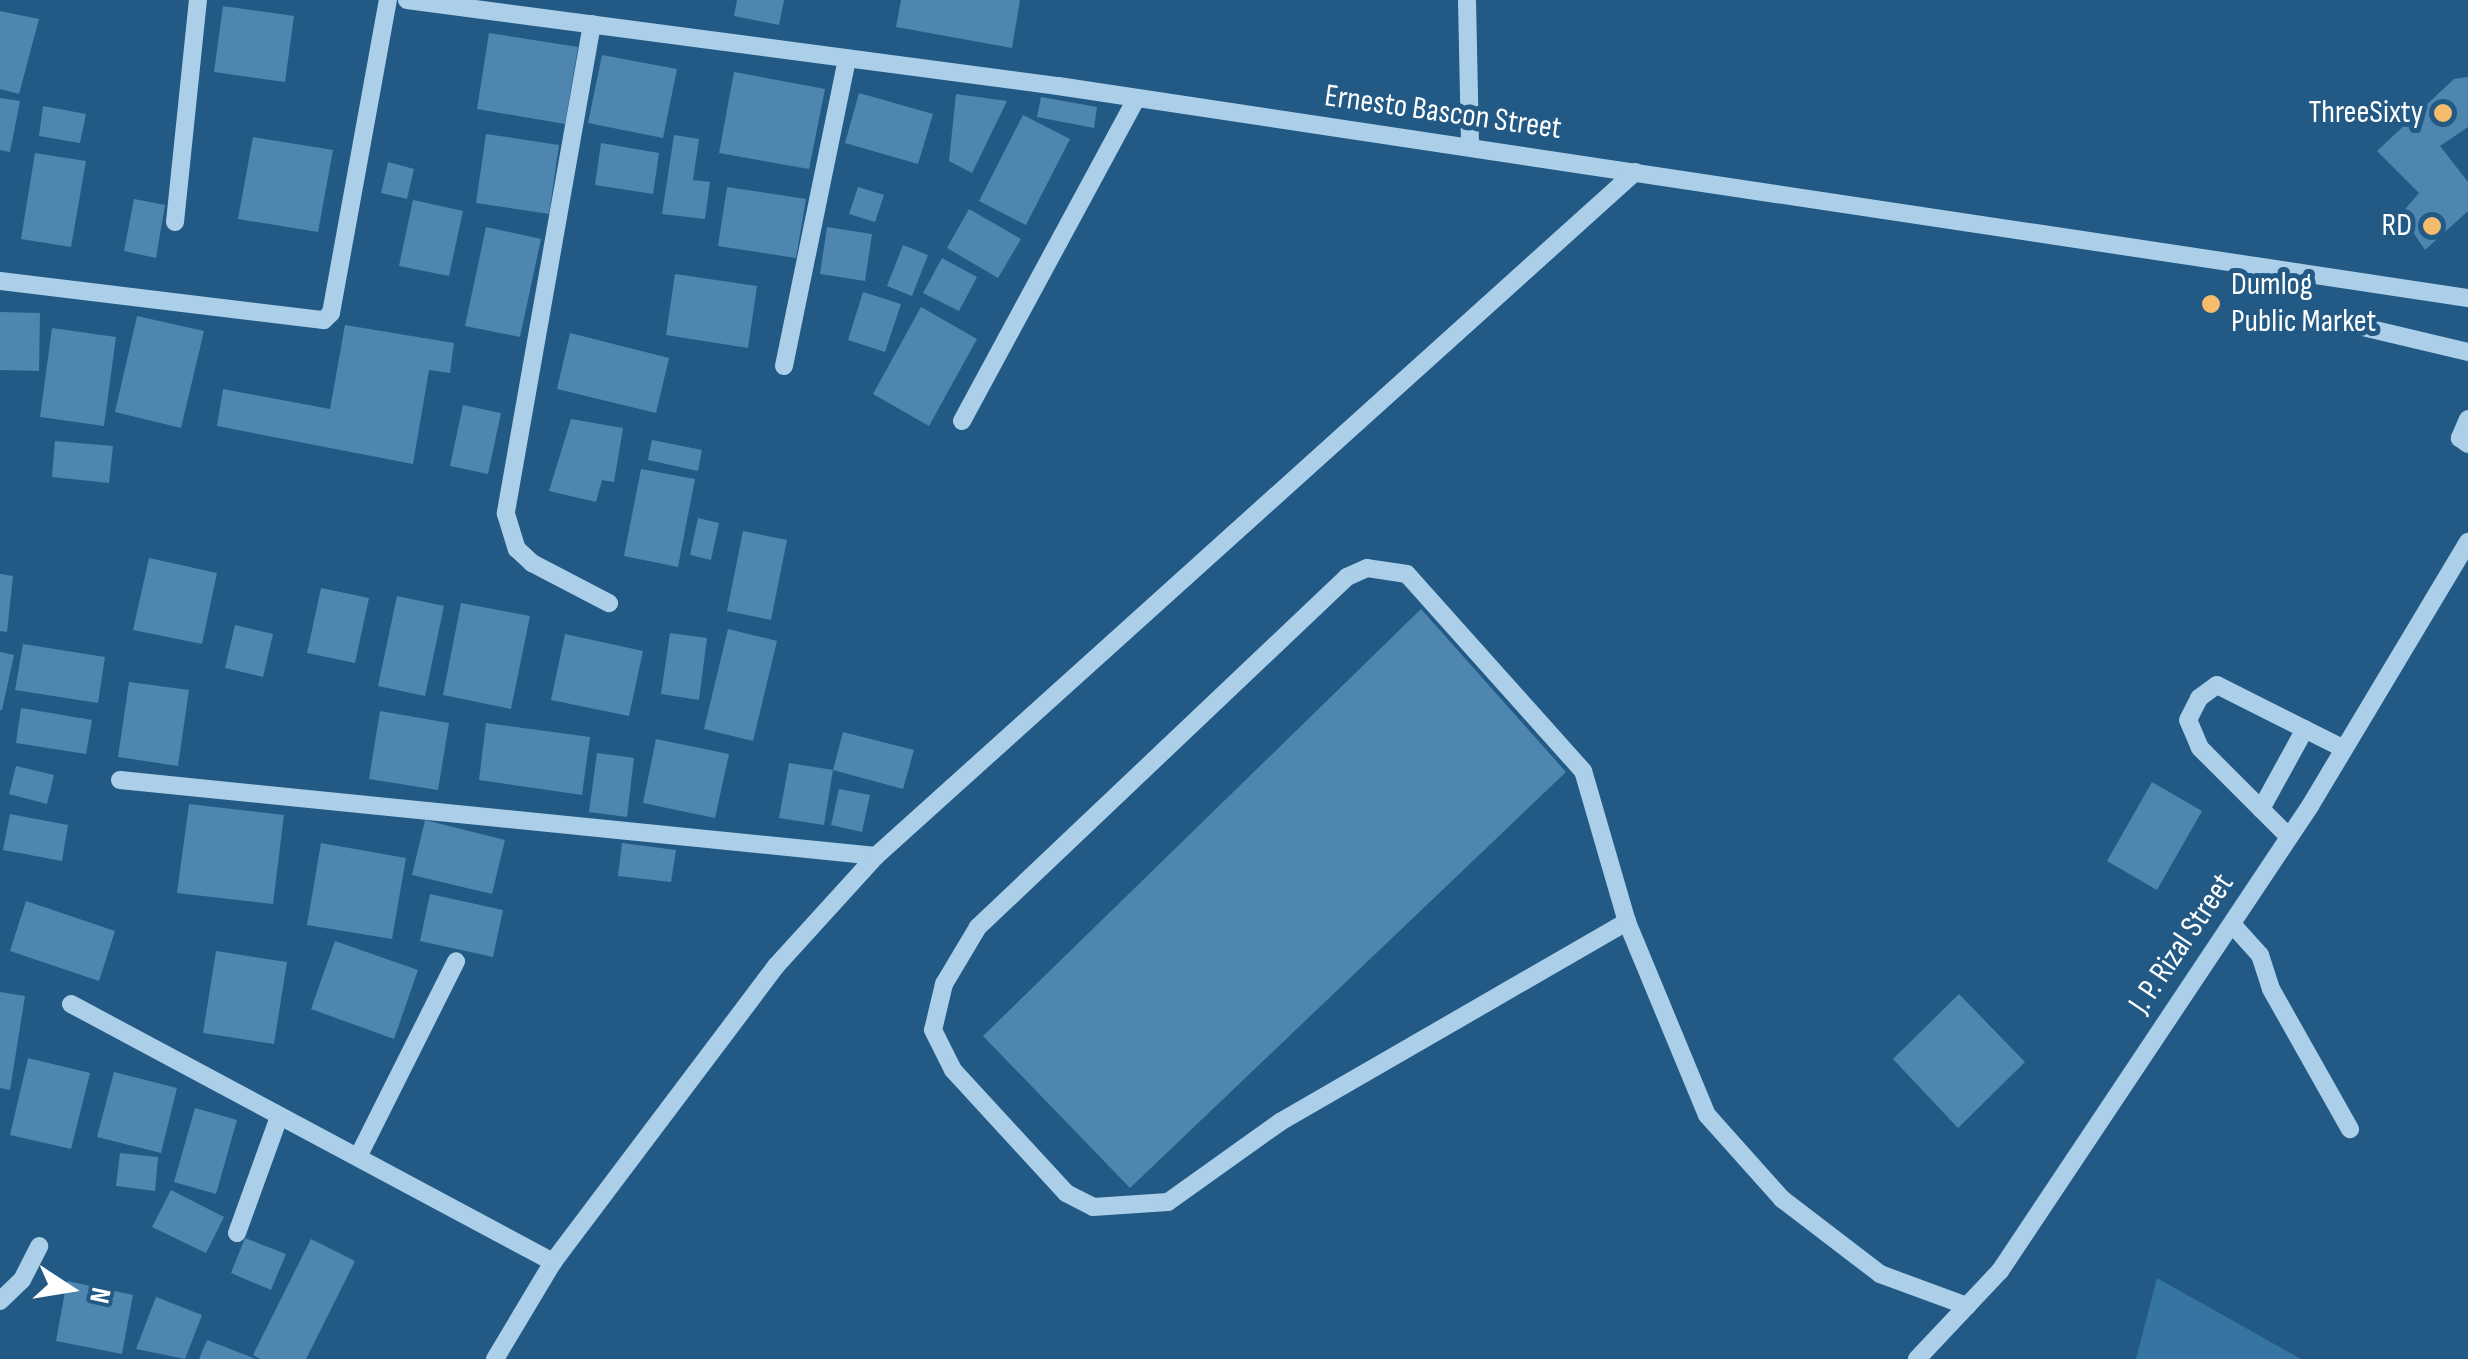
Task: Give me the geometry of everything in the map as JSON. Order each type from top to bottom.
[{"type":"street","points":[[175,222],[198,0]]},
{"type":"street","points":[[0,281],[324,320],[331,313],[388,0]]},
{"type":"street","name":"Ernesto Bascon Street","points":[[407,0],[1470,146],[2468,298]]},
{"type":"street","points":[[1467,0],[1470,146]]},
{"type":"street","points":[[592,24],[506,514],[517,548],[532,563],[609,602]]},
{"type":"street","points":[[784,366],[847,58]]},
{"type":"street","points":[[962,421],[1136,99]]},
{"type":"street","points":[[495,1359],[552,1262],[776,966],[876,856],[1635,172]]},
{"type":"street","points":[[2332,320],[2468,352]]},
{"type":"street","points":[[2468,419],[2460,438],[2468,444]]},
{"type":"street","name":"J. P. Rizal Street","points":[[1917,1359],[2000,1271],[2289,837],[2468,542]]},
{"type":"street","points":[[1627,922],[1280,1122],[1168,1202],[1093,1206],[1066,1193],[952,1070],[933,1030],[944,984],[978,927],[1347,577],[1367,568],[1408,574],[1582,771],[1627,922],[1707,1115],[1782,1199],[1880,1274],[1967,1306]]},
{"type":"street","points":[[2289,837],[2200,748],[2188,720],[2199,698],[2217,685],[2344,749]]},
{"type":"street","points":[[2261,809],[2305,730]]},
{"type":"street","points":[[120,780],[876,856]]},
{"type":"street","points":[[2232,924],[2260,955],[2271,989],[2350,1129]]},
{"type":"street","points":[[358,1158],[456,961]]},
{"type":"street","points":[[71,1004],[552,1262]]},
{"type":"street","points":[[237,1233],[278,1118]]},
{"type":"street","points":[[0,1301],[22,1280],[39,1246]]},
{"type":"shaded area","points":[[2157,1278],[2301,1359],[2136,1359]]},
{"type":"building","points":[[737,0],[784,0],[779,25],[734,16]]},
{"type":"building","points":[[901,0],[1020,0],[1012,48],[896,27]]},
{"type":"building","points":[[223,6],[294,16],[285,82],[214,72]]},
{"type":"building","points":[[0,11],[39,19],[19,94],[0,89]]},
{"type":"building","points":[[489,33],[578,47],[565,124],[477,109]]},
{"type":"building","points":[[602,55],[677,69],[663,138],[588,123]]},
{"type":"building","points":[[734,72],[825,89],[809,169],[719,153]]},
{"type":"building","points":[[2468,77],[2468,127],[2440,146],[2468,182],[2468,211],[2425,250],[2401,214],[2419,193],[2377,151],[2454,79]]},
{"type":"building","points":[[859,93],[933,114],[918,164],[845,143]]},
{"type":"building","points":[[956,94],[1007,101],[972,173],[949,161]]},
{"type":"building","points":[[1041,97],[1097,107],[1094,128],[1037,117]]},
{"type":"building","points":[[0,98],[20,101],[10,152],[0,150]]},
{"type":"building","points":[[43,106],[86,114],[80,143],[39,136]]},
{"type":"building","points":[[1023,115],[1070,139],[1026,225],[979,201]]},
{"type":"building","points":[[486,134],[559,145],[549,214],[476,203]]},
{"type":"building","points":[[674,135],[699,139],[693,180],[710,182],[705,219],[662,214]]},
{"type":"building","points":[[253,137],[333,150],[318,232],[238,219]]},
{"type":"building","points":[[601,143],[659,153],[653,194],[595,185]]},
{"type":"building","points":[[35,153],[86,161],[71,247],[21,239]]},
{"type":"building","points":[[388,162],[414,169],[407,199],[381,193]]},
{"type":"building","points":[[727,187],[806,199],[796,258],[718,246]]},
{"type":"building","points":[[858,187],[884,195],[875,222],[849,214]]},
{"type":"building","points":[[134,199],[165,205],[156,258],[124,251]]},
{"type":"building","points":[[413,200],[463,211],[449,276],[399,266]]},
{"type":"building","points":[[969,209],[1021,239],[998,278],[947,248]]},
{"type":"building","points":[[486,227],[541,239],[520,337],[465,326]]},
{"type":"building","points":[[827,227],[872,234],[865,281],[820,274]]},
{"type":"building","points":[[903,245],[928,255],[912,296],[887,286]]},
{"type":"building","points":[[942,258],[977,277],[959,311],[923,293]]},
{"type":"building","points":[[675,274],[757,286],[748,348],[666,335]]},
{"type":"building","points":[[863,292],[901,304],[885,352],[848,340]]},
{"type":"building","points":[[921,307],[977,339],[929,426],[873,394]]},
{"type":"building","points":[[0,312],[40,313],[39,371],[0,370]]},
{"type":"building","points":[[137,316],[204,331],[181,428],[115,412]]},
{"type":"building","points":[[345,325],[454,343],[450,373],[429,370],[413,464],[217,426],[223,389],[330,409]]},
{"type":"building","points":[[52,328],[116,337],[104,426],[40,417]]},
{"type":"building","points":[[570,333],[669,358],[656,413],[557,389]]},
{"type":"building","points":[[463,405],[501,413],[488,474],[450,466]]},
{"type":"building","points":[[571,419],[623,428],[614,482],[602,480],[596,502],[549,491]]},
{"type":"building","points":[[652,440],[702,450],[698,471],[648,460]]},
{"type":"building","points":[[55,441],[113,446],[109,483],[52,477]]},
{"type":"building","points":[[641,469],[695,479],[678,567],[624,556]]},
{"type":"building","points":[[698,518],[719,523],[711,560],[690,555]]},
{"type":"building","points":[[743,531],[787,540],[771,620],[727,611]]},
{"type":"building","points":[[149,558],[217,573],[202,644],[133,630]]},
{"type":"building","points":[[0,574],[13,576],[7,632],[0,631]]},
{"type":"building","points":[[321,588],[369,598],[355,663],[307,653]]},
{"type":"building","points":[[397,596],[444,606],[425,696],[378,686]]},
{"type":"building","points":[[461,603],[530,616],[511,709],[443,695]]},
{"type":"building","points":[[1421,609],[1566,772],[1130,1188],[983,1036]]},
{"type":"building","points":[[235,625],[273,634],[263,677],[225,668]]},
{"type":"building","points":[[728,629],[777,641],[753,741],[704,729]]},
{"type":"building","points":[[670,633],[707,638],[699,700],[661,694]]},
{"type":"building","points":[[565,634],[643,651],[629,716],[551,700]]},
{"type":"building","points":[[23,644],[105,657],[98,703],[15,690]]},
{"type":"building","points":[[0,652],[14,655],[2,710],[0,710]]},
{"type":"building","points":[[129,682],[189,690],[178,766],[118,757]]},
{"type":"building","points":[[21,708],[92,720],[86,754],[16,743]]},
{"type":"building","points":[[380,711],[449,723],[438,790],[369,779]]},
{"type":"building","points":[[486,723],[590,737],[582,795],[479,780]]},
{"type":"building","points":[[843,732],[914,750],[903,789],[833,770]]},
{"type":"building","points":[[656,739],[729,754],[715,818],[643,803]]},
{"type":"building","points":[[597,753],[634,758],[627,817],[589,812]]},
{"type":"building","points":[[789,763],[833,770],[824,825],[779,818]]},
{"type":"building","points":[[16,766],[54,775],[47,804],[9,794]]},
{"type":"building","points":[[2152,782],[2202,811],[2157,890],[2107,861]]},
{"type":"building","points":[[839,789],[870,795],[862,832],[831,825]]},
{"type":"building","points":[[189,804],[284,815],[273,904],[177,893]]},
{"type":"building","points":[[10,814],[68,825],[62,861],[3,850]]},
{"type":"building","points":[[425,820],[505,840],[492,894],[412,875]]},
{"type":"building","points":[[321,843],[406,858],[392,939],[307,925]]},
{"type":"building","points":[[622,843],[676,850],[671,882],[618,876]]},
{"type":"building","points":[[430,894],[503,910],[493,957],[420,941]]},
{"type":"building","points":[[26,901],[115,931],[99,981],[10,951]]},
{"type":"building","points":[[335,941],[418,970],[394,1039],[311,1009]]},
{"type":"building","points":[[216,951],[287,962],[274,1044],[203,1033]]},
{"type":"building","points":[[0,992],[25,996],[10,1090],[0,1088]]},
{"type":"building","points":[[1959,994],[2025,1062],[1958,1128],[1893,1059]]},
{"type":"building","points":[[28,1058],[90,1073],[71,1149],[10,1135]]},
{"type":"building","points":[[114,1072],[177,1088],[161,1153],[97,1137]]},
{"type":"building","points":[[195,1108],[237,1120],[216,1194],[174,1182]]},
{"type":"building","points":[[120,1153],[158,1157],[155,1191],[116,1186]]},
{"type":"building","points":[[171,1190],[224,1217],[206,1253],[152,1227]]},
{"type":"building","points":[[245,1238],[286,1254],[271,1290],[231,1273]]},
{"type":"building","points":[[311,1239],[355,1261],[306,1359],[260,1359],[253,1355]]},
{"type":"building","points":[[67,1281],[133,1295],[122,1354],[56,1341]]},
{"type":"building","points":[[156,1297],[202,1315],[185,1359],[136,1349]]},
{"type":"building","points":[[207,1340],[256,1359],[199,1359]]},
{"type":"place","name":"ThreeSixty","points":[[2443,113]]},
{"type":"place","name":"RD","points":[[2432,226]]},
{"type":"place","name":"Dumlog Public Market","points":[[2211,304]]}]
